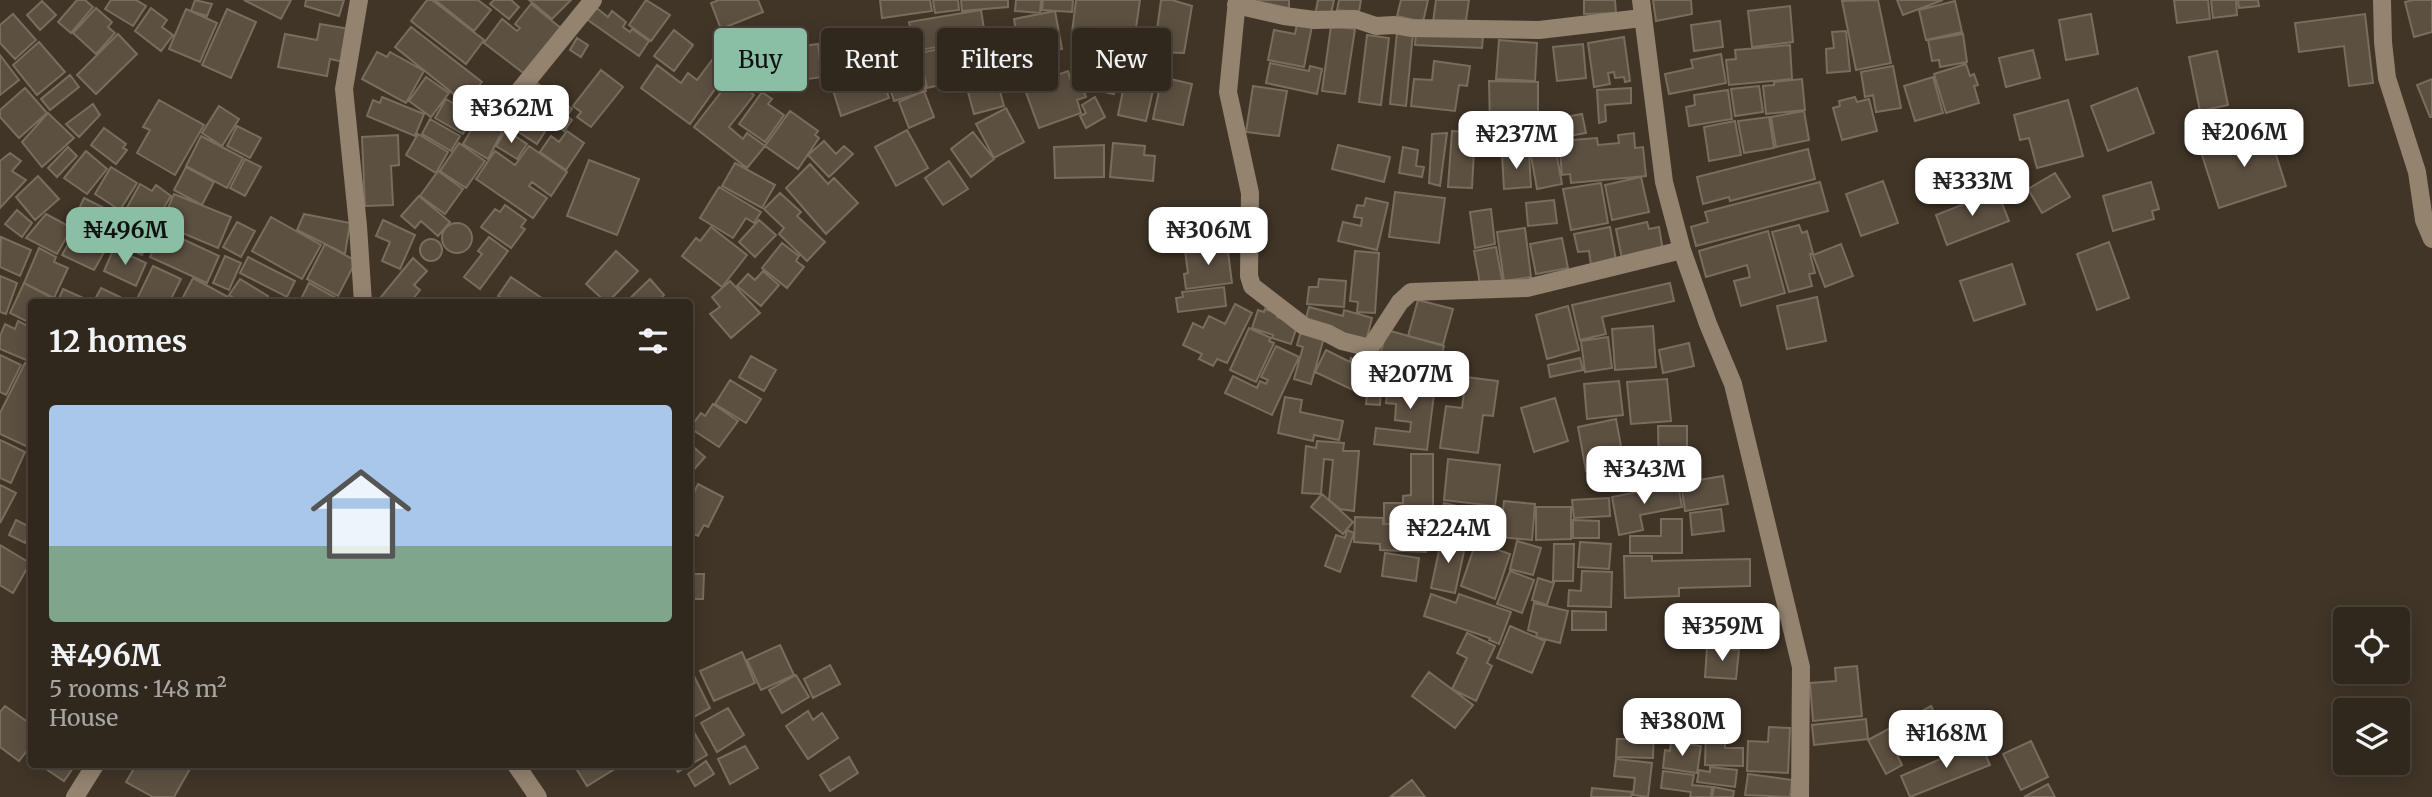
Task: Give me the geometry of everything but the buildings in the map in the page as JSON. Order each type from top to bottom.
[{"type":"street","points":[[359,0],[344,89],[358,226],[362,299]]},
{"type":"street","points":[[515,96],[593,0]]},
{"type":"street","points":[[2382,0],[2387,78],[2417,172],[2432,239]]},
{"type":"street","points":[[1682,250],[1527,288],[1411,292],[1400,302],[1370,348],[1342,341],[1304,326],[1252,286],[1249,276],[1250,193],[1228,92],[1236,2],[1315,20],[1355,19],[1376,26],[1411,28],[1539,30],[1642,9],[1664,182],[1682,250],[1733,384],[1801,667],[1800,797]]},
{"type":"street","points":[[75,797],[93,768]]},
{"type":"street","points":[[518,768],[538,797]]}]
